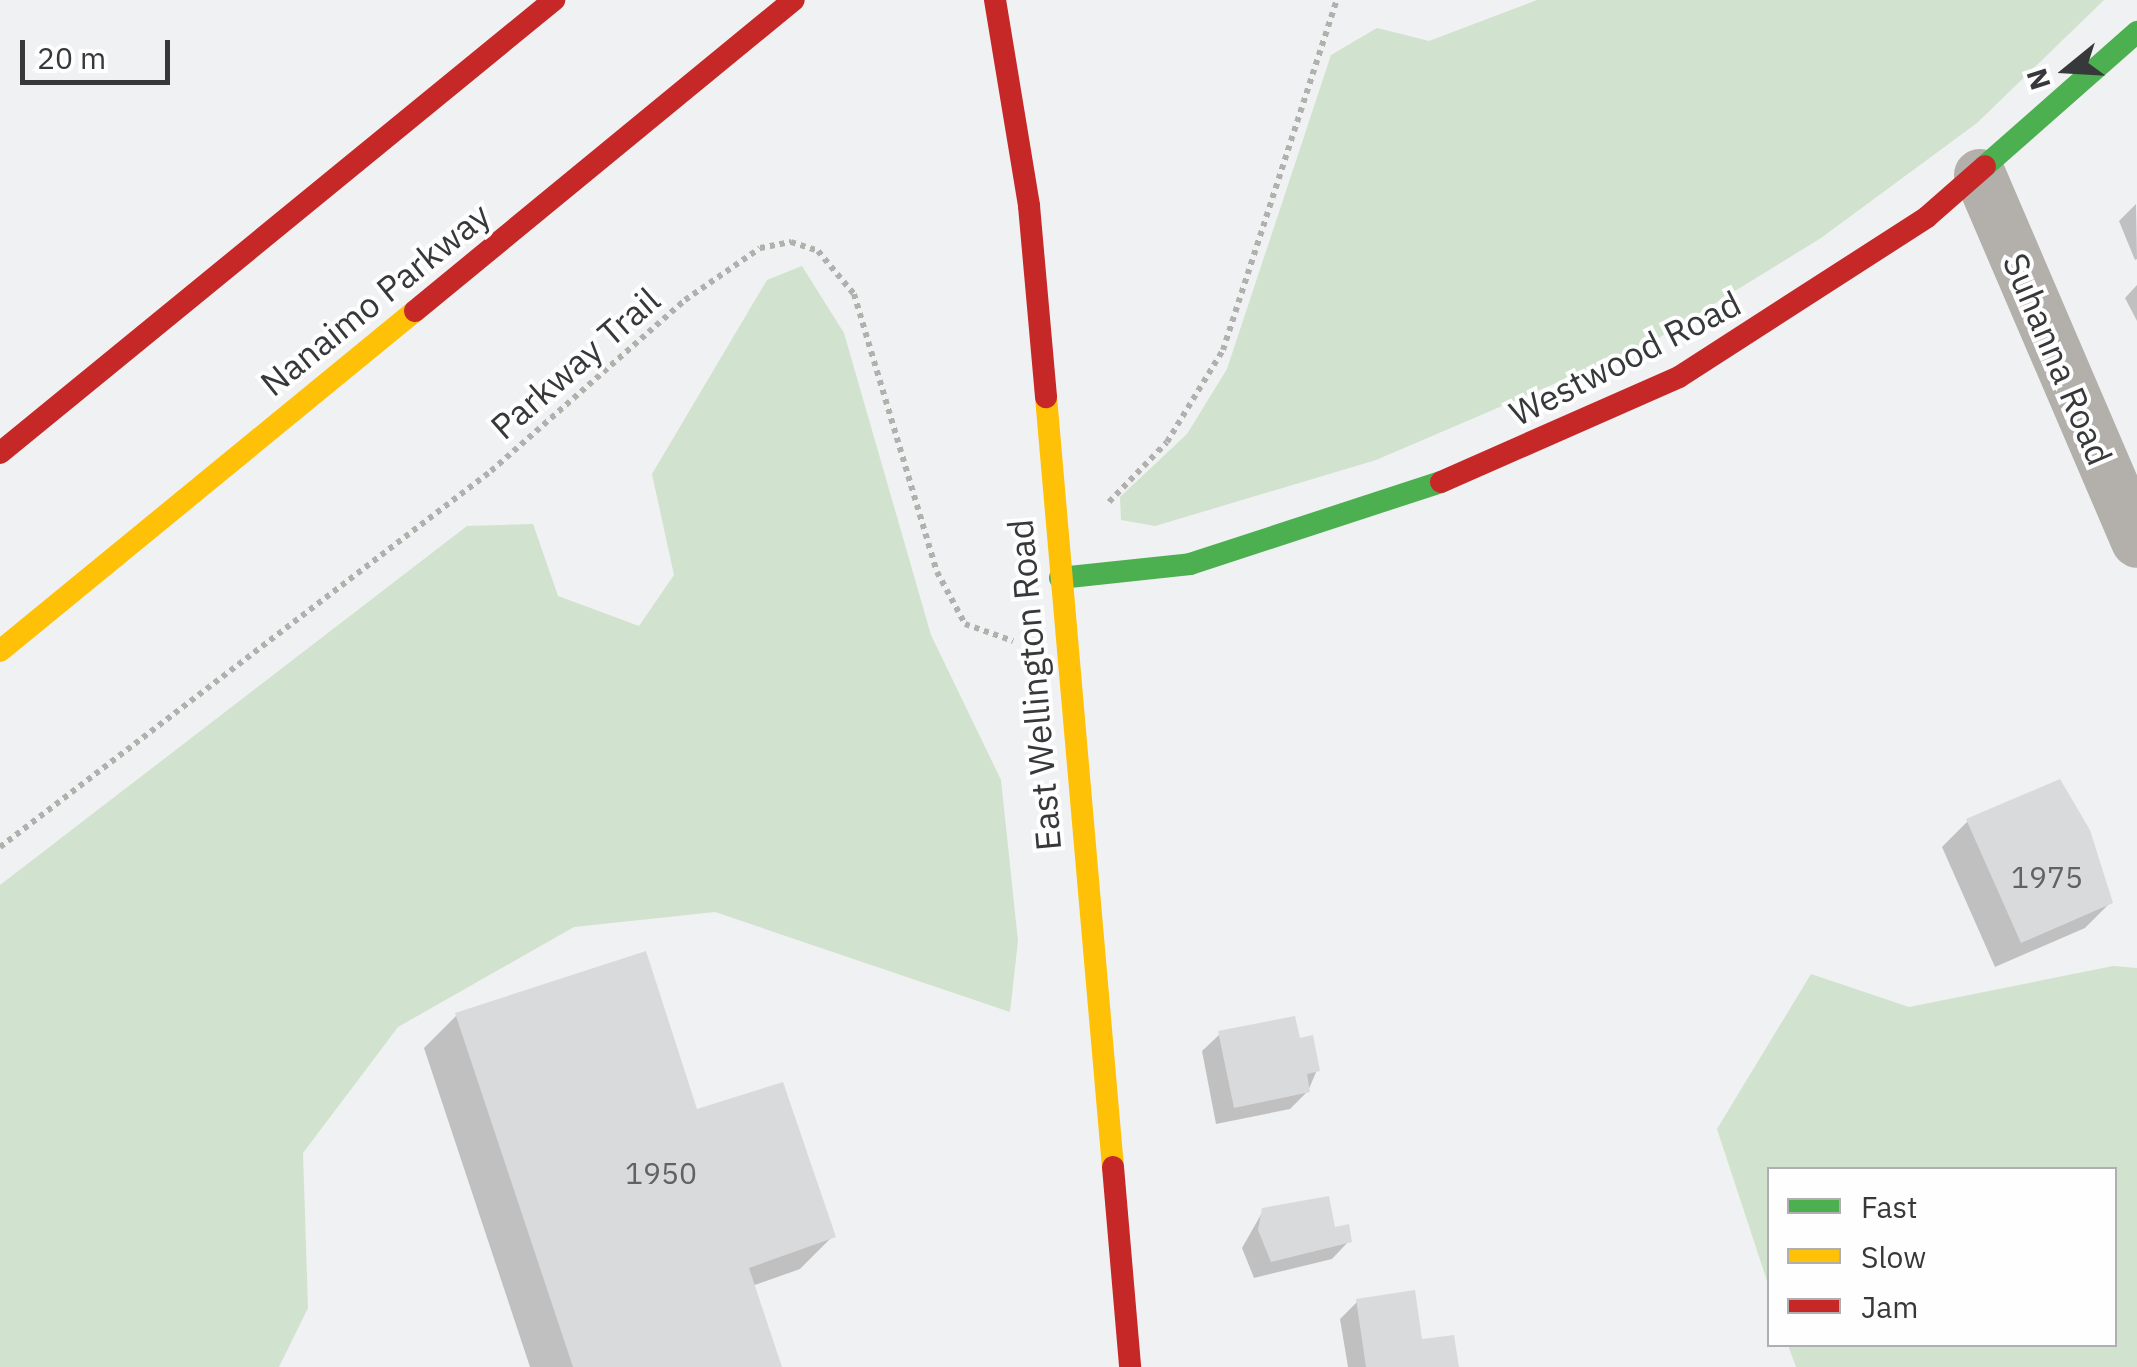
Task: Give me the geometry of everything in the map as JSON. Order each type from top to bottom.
[{"type":"main road","points":[[0,453],[554,0]]},
{"type":"main road","name":"Nanaimo Parkway","points":[[0,651],[794,0]]},
{"type":"main road","name":"East Wellington Road","points":[[995,0],[1029,206],[1130,1367]]},
{"type":"main road","name":"Westwood Road","points":[[1060,578],[1190,564],[1528,448],[1762,328],[1980,175],[2137,32]]},
{"type":"street","name":"Suhanna Road","points":[[1980,175],[2137,542]]},
{"type":"path","points":[[1103,520],[1114,490],[1168,442],[1223,350],[1336,0]]},
{"type":"path","name":"Parkway Trail","points":[[0,846],[491,470],[685,300],[760,248],[790,242],[818,251],[854,294],[937,572],[966,624],[1019,646]]},
{"type":"green space","points":[[1537,0],[2104,0],[1977,123],[1821,238],[1652,342],[1376,460],[1155,526],[1121,520],[1120,497],[1187,434],[1227,369],[1331,55],[1377,28],[1429,41]]},
{"type":"green space","points":[[802,266],[844,333],[931,635],[1001,780],[1018,941],[1010,1012],[715,912],[574,927],[398,1027],[303,1153],[308,1308],[279,1367],[0,1367],[0,885],[467,526],[533,524],[558,596],[639,626],[674,575],[652,474],[767,280]]},
{"type":"green space","points":[[2113,966],[2137,968],[2137,1367],[1796,1367],[1789,1347],[2117,1347],[2117,1167],[1767,1167],[1767,1281],[1717,1129],[1811,974],[1909,1007]]},
{"type":"building","points":[[2060,779],[2090,830],[2113,903],[2021,943],[1966,819]]},
{"type":"building","points":[[646,951],[697,1109],[783,1082],[836,1237],[749,1268],[782,1367],[573,1367],[455,1013]]},
{"type":"building","points":[[1295,1016],[1300,1038],[1313,1035],[1320,1071],[1307,1074],[1310,1092],[1234,1108],[1218,1031]]},
{"type":"building","points":[[1329,1196],[1335,1227],[1349,1224],[1352,1242],[1271,1262],[1258,1230],[1262,1208]]},
{"type":"building","points":[[1415,1290],[1422,1339],[1454,1335],[1459,1367],[1366,1367],[1356,1299]]},
{"type":"traffic: fast","points":[[1985,166],[2137,32]]},
{"type":"traffic: fast","points":[[1060,578],[1190,564],[1441,482]]},
{"type":"traffic: slow","points":[[0,651],[415,311]]},
{"type":"traffic: slow","points":[[1046,397],[1113,1167]]},
{"type":"traffic: jam","points":[[0,453],[554,0]]},
{"type":"traffic: jam","points":[[415,311],[794,0]]},
{"type":"traffic: jam","points":[[995,0],[1029,206],[1046,397]]},
{"type":"traffic: jam","points":[[1441,482],[1679,377],[1927,217],[1985,166]]},
{"type":"traffic: jam","points":[[1113,1167],[1130,1367]]}]
